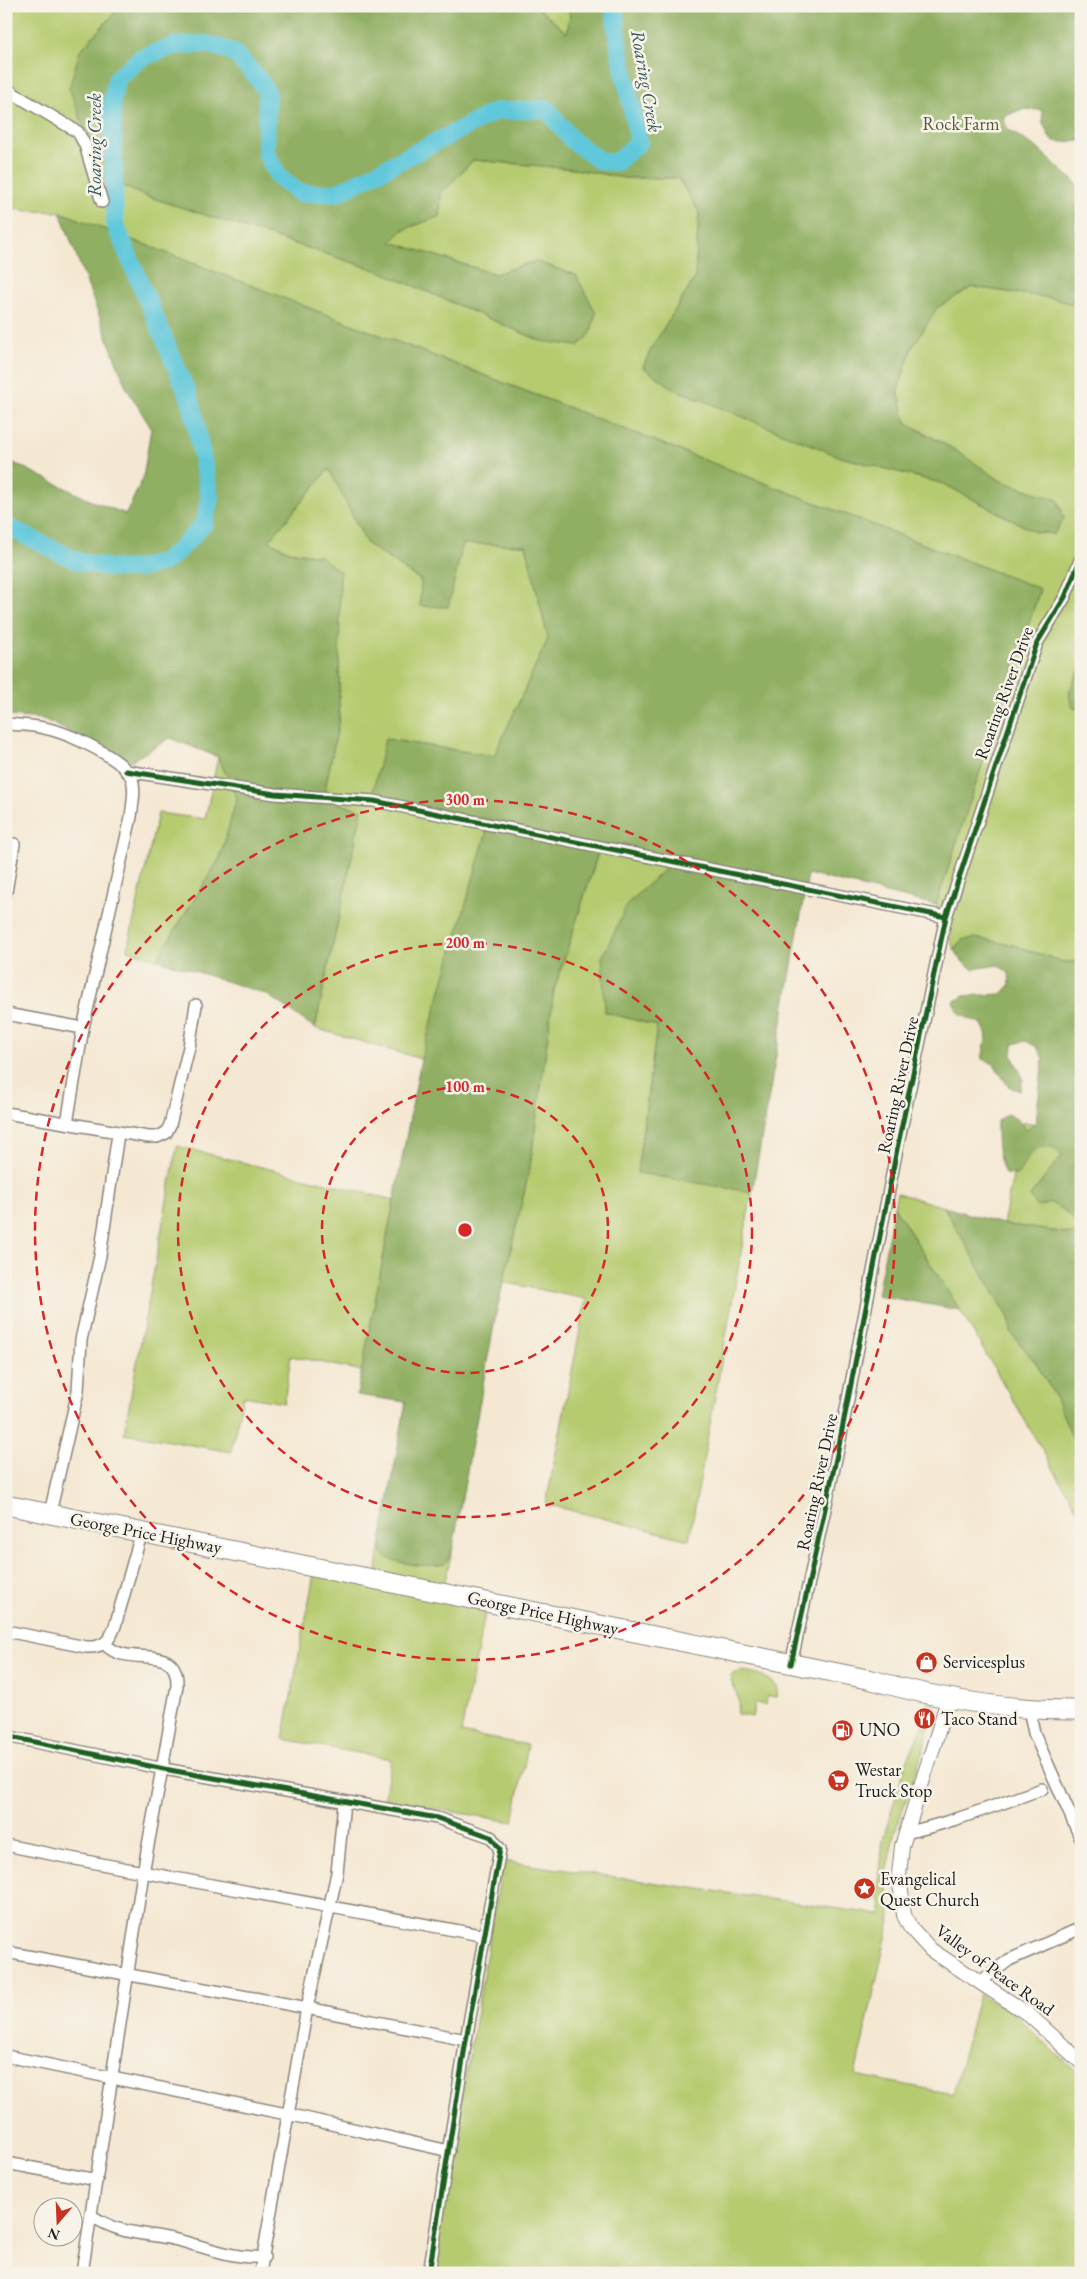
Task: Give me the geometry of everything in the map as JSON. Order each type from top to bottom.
[{"type":"highway","name":"George Price Highway","points":[[6,1505],[949,1697],[1029,1709],[1081,1710]]},
{"type":"street","points":[[6,89],[78,132],[85,145],[102,202]]},
{"type":"street","name":"Roaring River Drive","points":[[791,1664],[841,1436],[904,1112],[946,917],[1037,643],[1065,596],[1081,558]]},
{"type":"street","points":[[6,724],[45,728],[67,735],[111,758],[126,771],[132,780],[131,817],[83,1028],[67,1123]]},
{"type":"street","points":[[126,771],[275,794],[374,801],[946,917]]},
{"type":"street","points":[[6,892],[14,844]]},
{"type":"street","points":[[6,1113],[118,1134],[157,1138],[166,1133],[170,1125],[189,1047],[196,1005]]},
{"type":"street","points":[[6,1014],[83,1028]]},
{"type":"street","points":[[50,1513],[78,1391],[81,1340],[100,1256],[118,1134]]},
{"type":"street","points":[[6,1631],[86,1647],[94,1648],[105,1644],[110,1639],[115,1626],[142,1532]]},
{"type":"street","points":[[82,2273],[143,1873],[164,1769],[177,1686],[177,1672],[170,1662],[163,1659],[122,1655],[114,1652],[105,1644]]},
{"type":"street","name":"Valley of Peace Road","points":[[949,1697],[905,1833],[900,1861],[899,1890],[904,1915],[910,1927],[931,1950],[1028,2014],[1081,2062]]},
{"type":"street","points":[[1029,1709],[1034,1733],[1081,1839]]},
{"type":"street","points":[[6,1736],[164,1769],[437,1818],[491,1837],[500,1849],[466,2040],[429,2273]]},
{"type":"street","points":[[905,1833],[935,1827],[969,1813],[1042,1790]]},
{"type":"street","points":[[260,2273],[307,2008],[337,1873],[344,1802]]},
{"type":"street","points":[[6,1845],[143,1873],[485,1936]]},
{"type":"street","points":[[980,1982],[1010,1960],[1081,1928]]},
{"type":"street","points":[[6,1952],[307,2008],[466,2040]]},
{"type":"street","points":[[6,2056],[449,2151]]},
{"type":"street","points":[[6,2163],[97,2180]]},
{"type":"street","points":[[92,2216],[127,2232],[176,2240],[202,2248],[252,2258],[264,2257]]},
{"type":"green space","points":[[6,6],[121,6],[80,51],[89,140],[102,176],[140,194],[379,271],[541,341],[535,261],[495,274],[391,242],[403,230],[440,216],[441,194],[473,160],[575,169],[624,178],[678,178],[699,212],[695,278],[652,347],[643,367],[841,457],[944,484],[1035,532],[1054,534],[1058,500],[1001,481],[955,450],[906,422],[898,390],[912,348],[936,308],[972,287],[1052,298],[1081,307],[1081,668],[1073,681],[1071,706],[1081,711],[1081,962],[1064,962],[1013,945],[962,940],[954,949],[936,905],[1040,589],[60,212],[6,210]]},
{"type":"green space","name":"Rock Farm","points":[[121,6],[536,6],[567,33],[570,16],[567,6],[1081,6],[1081,141],[1059,142],[1051,140],[1043,123],[1042,110],[1022,109],[1003,117],[1008,130],[1036,147],[1079,186],[1075,229],[1081,236],[1081,307],[1052,298],[972,287],[937,308],[912,348],[898,390],[906,423],[955,450],[1001,481],[1058,500],[1064,518],[1054,534],[1035,532],[944,484],[841,457],[674,389],[643,367],[652,347],[695,278],[699,212],[678,178],[624,178],[575,169],[473,160],[441,194],[440,216],[403,230],[391,242],[495,274],[535,261],[576,275],[596,313],[590,335],[578,346],[541,341],[379,271],[140,194],[102,176],[69,88],[80,51]]},
{"type":"green space","points":[[536,6],[567,6],[570,16],[567,33]]},
{"type":"green space","points":[[60,212],[1040,589],[936,905],[808,874],[752,1192],[637,1173],[657,1026],[605,1012],[602,958],[628,903],[672,862],[600,847],[554,990],[530,1167],[496,1314],[452,1552],[446,1562],[441,1564],[425,1566],[407,1563],[386,1557],[382,1552],[380,1547],[406,1402],[357,1395],[421,1059],[490,820],[372,796],[385,739],[494,756],[548,639],[526,545],[463,544],[448,607],[420,606],[421,580],[367,544],[329,469],[269,541],[289,551],[320,556],[340,572],[339,721],[323,799],[362,810],[315,1028],[266,994],[157,959],[220,858],[237,798],[218,757],[170,738],[131,761],[43,719],[6,716],[6,459],[92,501],[126,514],[143,478],[151,428],[126,387]]},
{"type":"green space","points":[[329,468],[367,544],[421,581],[420,605],[448,606],[462,543],[526,545],[548,639],[494,756],[385,739],[491,820],[421,1059],[315,1028],[362,810],[323,799],[339,721],[339,654],[320,556],[289,551],[269,541]]},
{"type":"green space","points":[[1081,668],[1081,711],[1071,706],[1069,692]]},
{"type":"green space","points":[[218,757],[237,798],[220,858],[157,959],[127,950],[158,813],[205,819]]},
{"type":"green space","points":[[600,847],[673,862],[605,1012],[657,1026],[637,1172],[752,1192],[689,1540],[546,1504],[586,1299],[503,1282],[530,1167],[554,990]]},
{"type":"green space","points":[[976,938],[1013,945],[1064,962],[1081,962],[1081,1226],[1062,1209],[1051,1203],[1037,1207],[1030,1196],[1062,1156],[1053,1147],[1034,1150],[1027,1158],[1018,1175],[1005,1174],[1002,1167],[998,1148],[997,1121],[1007,1114],[1018,1120],[1027,1130],[1036,1122],[1043,1058],[1037,1047],[1026,1041],[1013,1044],[1012,1056],[1023,1078],[1020,1091],[1008,1086],[994,1064],[982,1059],[987,1035],[982,1024],[959,1014],[953,1002],[964,996],[1002,994],[1010,985],[1009,973],[998,965],[973,969],[963,962],[954,949],[962,940]]},
{"type":"green space","points":[[1024,1122],[1081,1130],[1081,1235],[1003,1224]]},
{"type":"green space","points":[[177,1146],[394,1200],[362,1371],[291,1356],[284,1403],[243,1396],[231,1452],[124,1433]]},
{"type":"green space","points":[[897,1193],[944,1207],[1081,1440],[1081,1516],[960,1310],[894,1207]]},
{"type":"green space","points":[[894,1207],[960,1310],[877,1295]]},
{"type":"green space","points":[[944,1207],[1003,1224],[1081,1235],[1081,1458],[1054,1394],[1036,1363],[1011,1333],[1009,1318]]},
{"type":"green space","points":[[380,1547],[382,1553],[446,1562],[452,1552],[444,1585],[377,1571]]},
{"type":"green space","points":[[314,1574],[486,1609],[461,1733],[528,1745],[513,1822],[384,1800],[391,1759],[283,1739]]},
{"type":"green space","points":[[742,1671],[762,1676],[778,1688],[776,1697],[768,1696],[765,1705],[755,1703],[752,1717],[737,1714],[738,1697],[730,1675]]},
{"type":"green space","points":[[929,1699],[935,1700],[924,1748],[894,1835],[886,1873],[891,1916],[855,2075],[953,2094],[979,1994],[1010,2011],[1081,2076],[1081,2273],[431,2273],[503,1861],[882,1915],[878,1893],[883,1839],[905,1766],[926,1718]]},
{"type":"waterway","name":"Roaring Creek","points":[[6,526],[77,561],[110,568],[138,569],[164,562],[177,552],[204,524],[210,498],[192,404],[115,224],[112,100],[117,78],[142,57],[174,46],[207,44],[233,52],[258,78],[267,92],[266,153],[278,176],[299,193],[337,193],[496,111],[547,109],[572,140],[600,161],[617,162],[639,142],[619,48],[614,6]]},
{"type":"cycle path","points":[[791,1664],[839,1445],[897,1149],[946,917],[1037,643],[1065,597],[1081,558]]},
{"type":"cycle path","points":[[126,771],[275,794],[374,801],[946,917]]},
{"type":"cycle path","points":[[6,1736],[164,1769],[437,1818],[491,1837],[500,1849],[466,2040],[429,2273]]},
{"type":"place","name":"Servicesplus","points":[[927,1662]]},
{"type":"place","name":"Taco Stand","points":[[925,1719]]},
{"type":"place","name":"UNO","points":[[843,1730]]},
{"type":"place","name":"Westar Truck Stop","points":[[839,1780]]},
{"type":"place","name":"Evangelical Quest Church","points":[[864,1889]]}]
